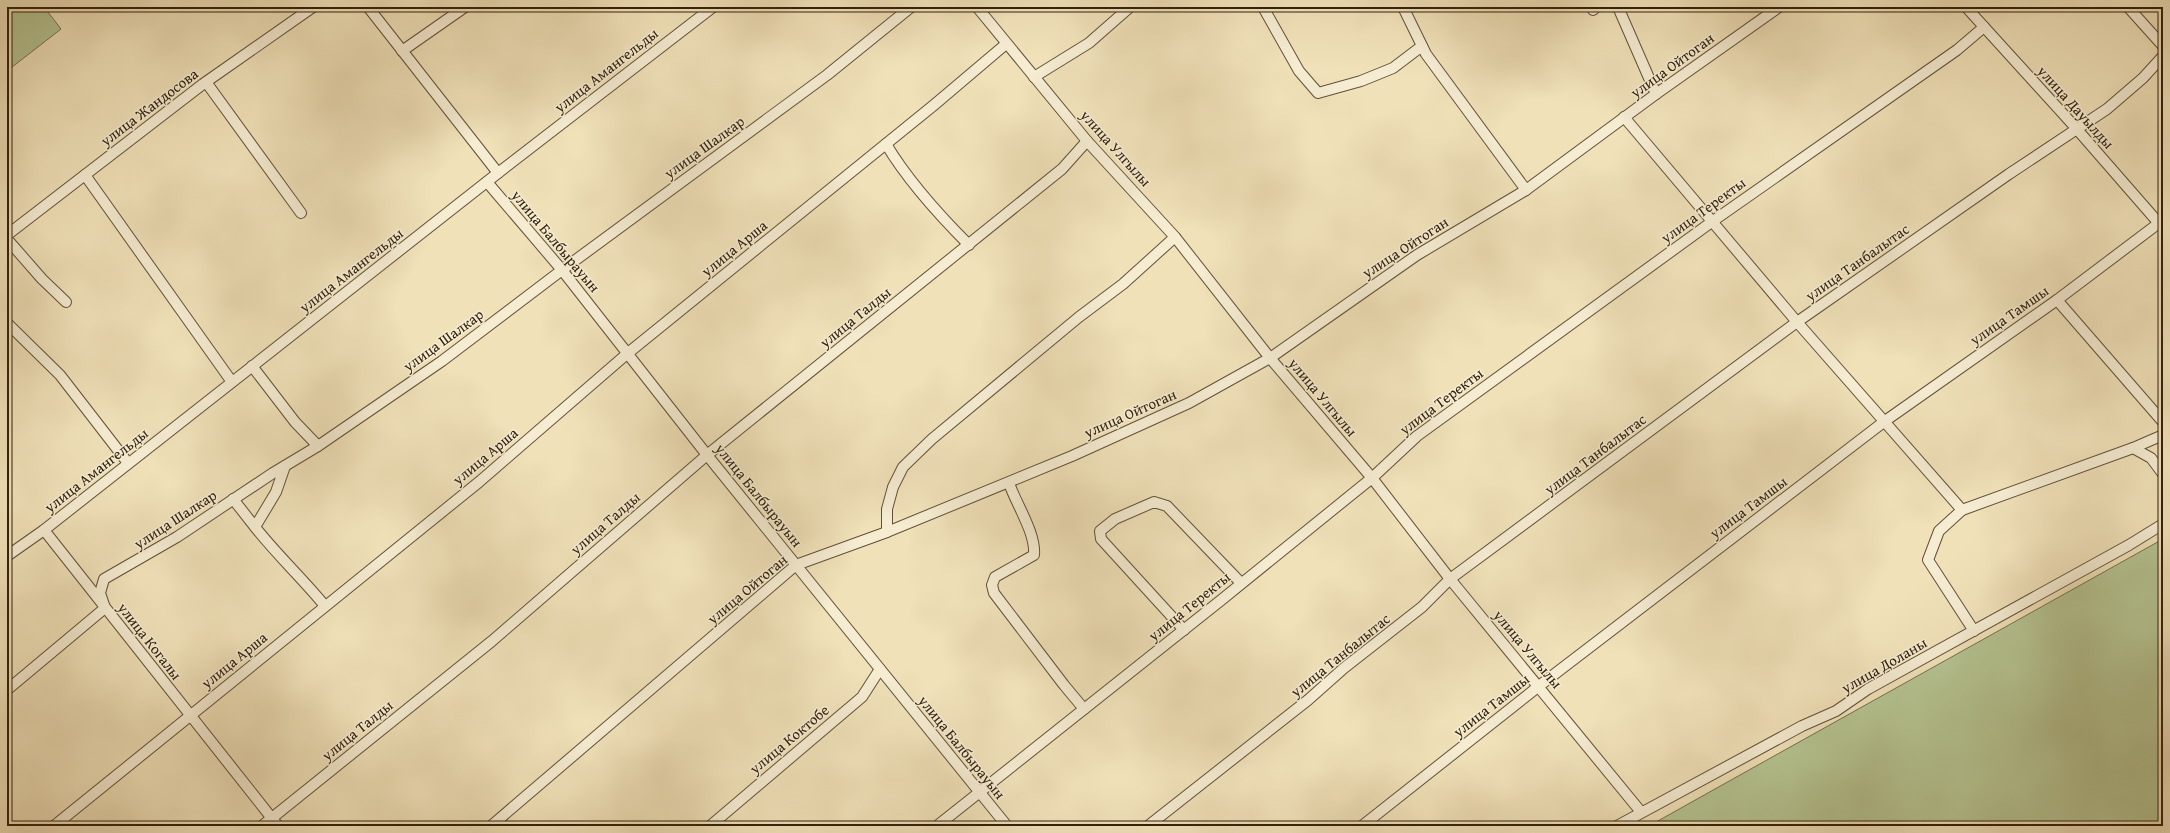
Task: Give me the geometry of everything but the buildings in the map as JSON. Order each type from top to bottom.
[{"type":"street","name":"улица Жандосова","points":[[7,235],[206,82],[313,7]]},
{"type":"street","points":[[368,7],[498,173]]},
{"type":"street","points":[[402,51],[465,7]]},
{"type":"street","name":"улица Амангельды","points":[[7,556],[44,530],[498,173],[713,7]]},
{"type":"street","name":"улица Шалкар","points":[[105,608],[100,593],[104,579],[163,545],[318,446],[442,361],[562,270],[827,75],[911,7]]},
{"type":"street","name":"улица Улгылы","points":[[977,7],[1087,141],[1175,237],[1270,358],[1372,478],[1450,579],[1641,812]]},
{"type":"street","points":[[1034,77],[1089,43],[1130,7]]},
{"type":"street","points":[[1263,7],[1299,71],[1318,93],[1361,81],[1394,68],[1422,46]]},
{"type":"street","points":[[1403,7],[1426,54],[1526,190]]},
{"type":"street","points":[[1618,7],[1656,94]]},
{"type":"street","name":"улица Ойтоган","points":[[491,826],[796,565],[887,532],[1009,483],[1189,403],[1270,358],[1417,255],[1526,190],[1656,94],[1779,7]]},
{"type":"street","name":"улица Дауылды","points":[[1966,7],[2161,225]]},
{"type":"street","points":[[2128,7],[2163,46]]},
{"type":"street","name":"улица Теректы","points":[[937,826],[1184,630],[1372,478],[1417,436],[1713,221],[1919,78],[1957,50],[1984,27]]},
{"type":"street","name":"улица Арша","points":[[54,826],[189,715],[479,482],[628,353],[934,105],[1006,44]]},
{"type":"street","name":"улица Танбалытас","points":[[1148,826],[1308,700],[1344,668],[1422,607],[1450,579],[1797,322],[2009,174],[2077,130],[2137,83],[2163,56]]},
{"type":"street","points":[[206,82],[301,213]]},
{"type":"street","points":[[1624,118],[1713,221],[1797,322],[1962,510]]},
{"type":"street","name":"улица Талды","points":[[262,826],[492,641],[707,455],[1062,169],[1087,141]]},
{"type":"street","points":[[886,144],[897,162],[916,186],[969,245]]},
{"type":"street","points":[[84,175],[232,382]]},
{"type":"street","name":"улица Балбырауын","points":[[487,182],[562,270],[707,455],[1007,826]]},
{"type":"street","name":"улица Тамшы","points":[[1362,826],[1539,686],[1885,421],[2161,225]]},
{"type":"street","points":[[887,532],[887,509],[893,487],[903,467],[932,439],[1079,316],[1123,284],[1159,254],[1175,237]]},
{"type":"street","points":[[7,240],[42,280],[66,302]]},
{"type":"street","points":[[2057,300],[2163,422]]},
{"type":"street","points":[[7,323],[60,375],[128,463]]},
{"type":"street","points":[[252,366],[291,417],[318,446]]},
{"type":"street","points":[[1974,631],[1928,560],[1939,531],[1962,510],[2132,448],[2163,435]]},
{"type":"street","points":[[2132,448],[2151,458],[2163,474]]},
{"type":"street","points":[[255,527],[276,492],[285,466]]},
{"type":"street","points":[[1009,483],[1030,533],[1035,549],[1034,555],[995,577],[992,585],[994,593],[1084,709]]},
{"type":"street","points":[[233,499],[275,552],[325,606]]},
{"type":"street","points":[[1184,630],[1101,539],[1100,530],[1110,522],[1154,502],[1167,506],[1241,584]]},
{"type":"street","name":"улица Доланы","points":[[1617,826],[1802,726],[1836,711],[1868,689],[2163,524]]},
{"type":"street","name":"улица Когалы","points":[[44,530],[278,826]]},
{"type":"street","points":[[7,690],[105,608]]},
{"type":"street","name":"улица Коктобе","points":[[710,826],[862,696],[880,669]]},
{"type":"green space","points":[[7,7],[44,7],[61,29],[7,71]]},
{"type":"green space","points":[[2163,539],[2163,826],[1649,826],[1706,794]]}]
